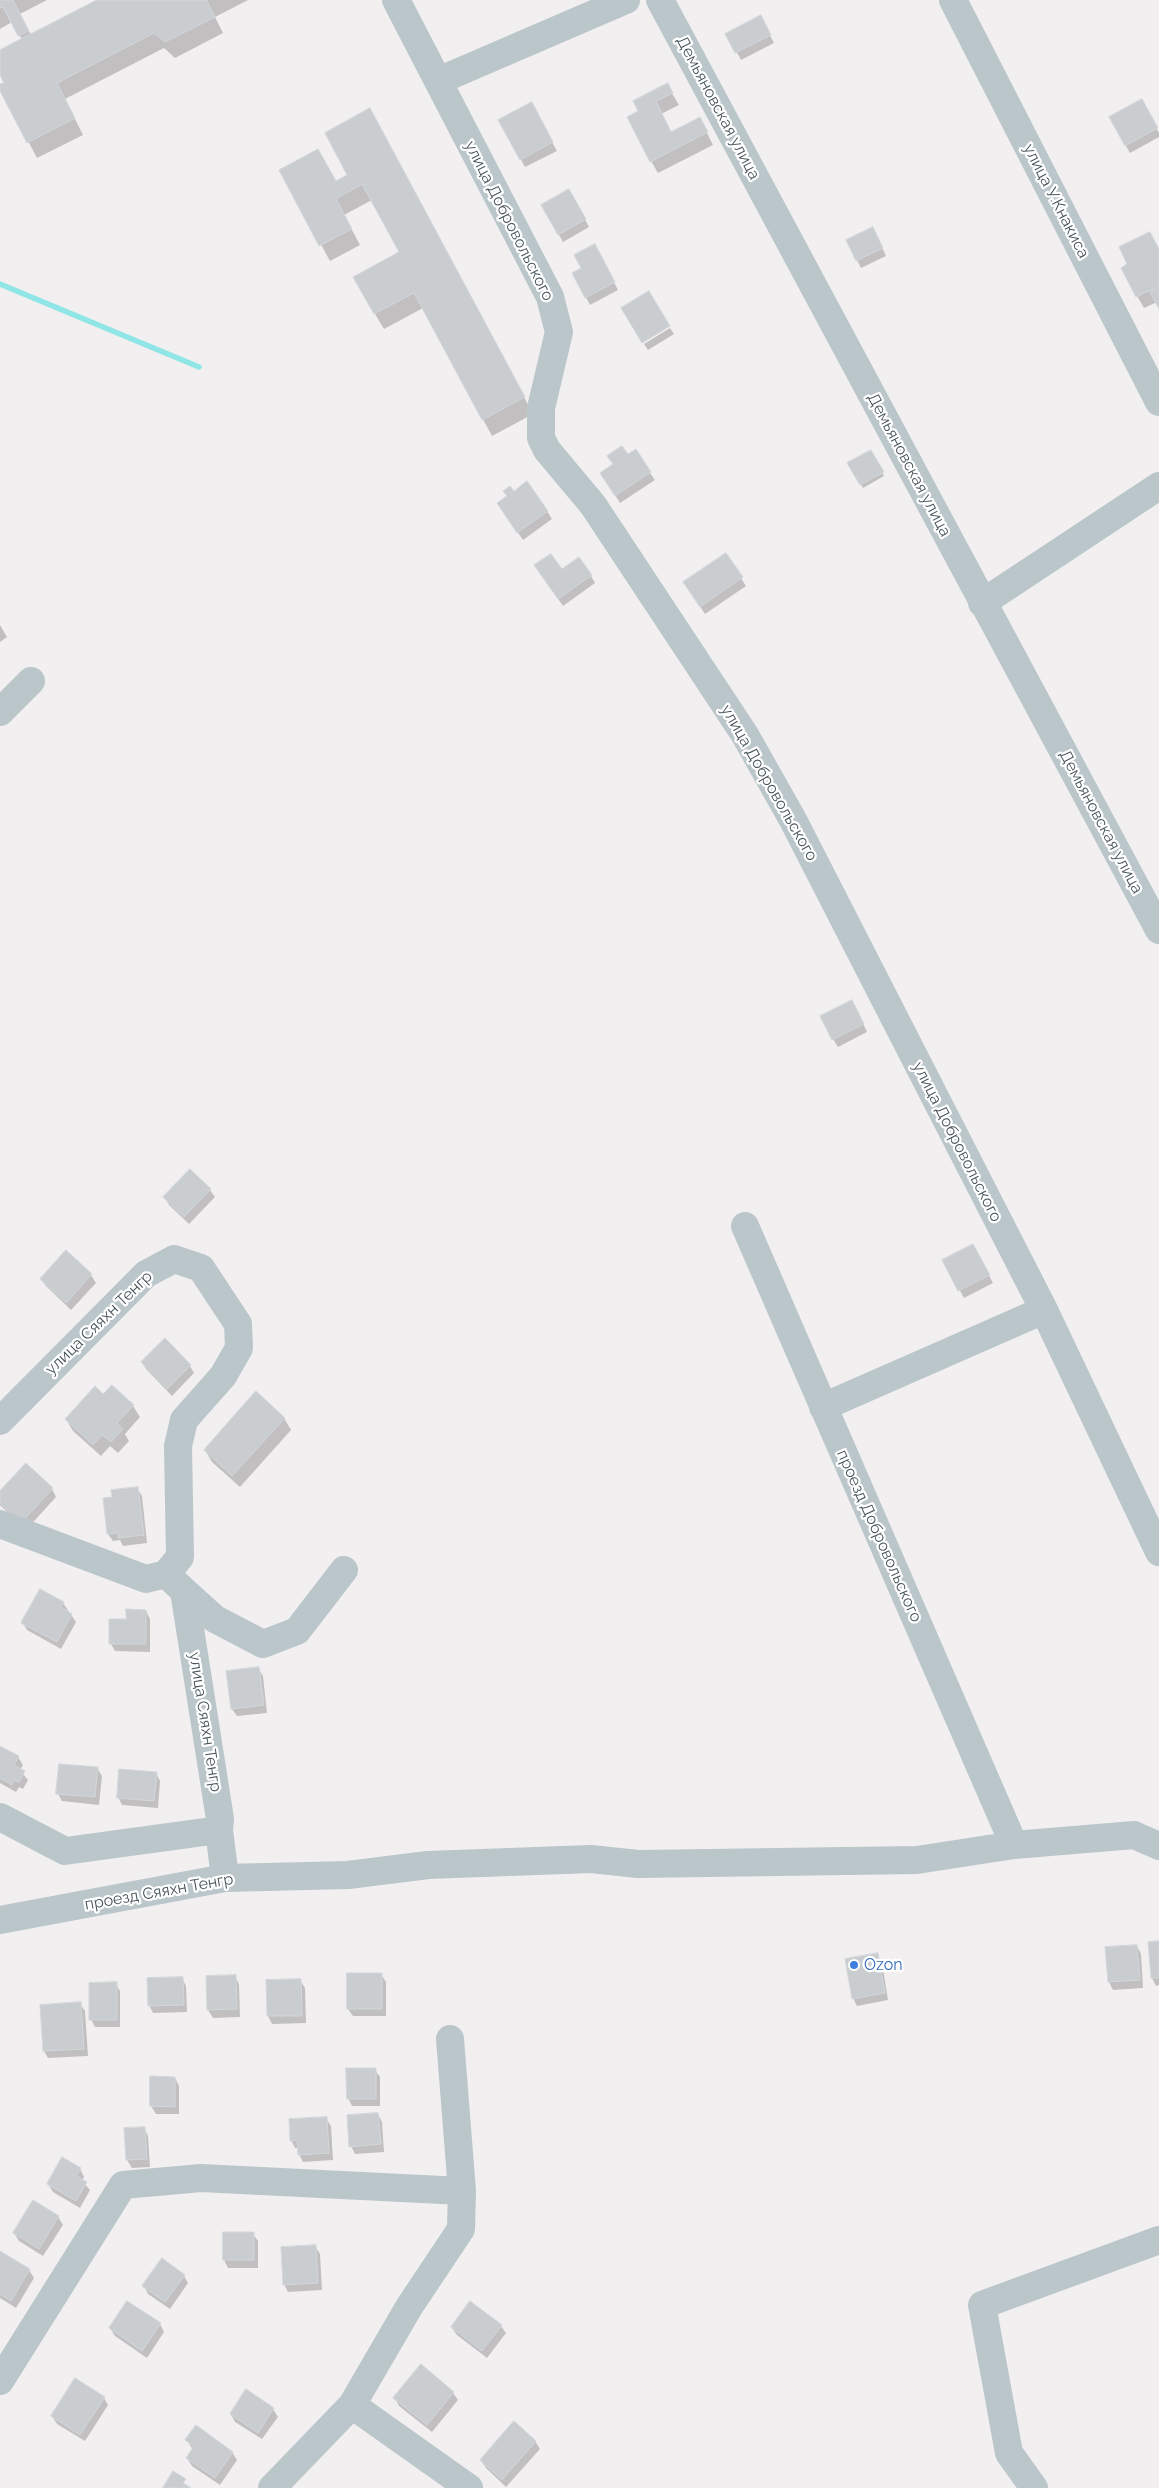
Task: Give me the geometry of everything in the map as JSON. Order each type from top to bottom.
[{"type":"street","name":"улица Добровольского","points":[[396,0],[550,297],[559,332],[541,408],[541,438],[548,450],[594,506],[746,735],[793,820],[1044,1310],[1159,1552]]},
{"type":"street","points":[[438,81],[626,0]]},
{"type":"street","name":"Демьяновская улица","points":[[660,0],[1159,930]]},
{"type":"street","name":"улица У.Кнакиса","points":[[953,0],[1159,402]]},
{"type":"street","points":[[982,603],[1159,486]]},
{"type":"street","points":[[0,712],[31,681]]},
{"type":"street","name":"проезд Добровольского","points":[[745,1226],[1014,1845]]},
{"type":"street","name":"улица Сяяхн Тенгр","points":[[0,1422],[146,1274],[174,1259],[201,1268],[238,1324],[239,1348],[223,1376],[184,1420],[178,1446],[180,1557],[175,1583],[220,1819],[219,1830],[225,1878]]},
{"type":"street","points":[[823,1407],[1044,1310]]},
{"type":"street","points":[[0,1524],[146,1579],[175,1583],[215,1620],[263,1644],[297,1631],[344,1570]]},
{"type":"street","points":[[0,1817],[65,1851],[219,1830]]},
{"type":"street","name":"проезд Сяяхн Тенгр","points":[[0,1920],[225,1878],[348,1875],[428,1865],[591,1859],[638,1864],[917,1860],[1014,1845],[1134,1835],[1159,1846]]},
{"type":"street","points":[[272,2488],[352,2405],[409,2307],[461,2230],[462,2191],[450,2039]]},
{"type":"street","points":[[0,2381],[123,2185],[201,2178],[462,2191]]},
{"type":"street","points":[[1034,2488],[1010,2453],[982,2305],[1159,2240]]},
{"type":"street","points":[[352,2405],[469,2488]]},
{"type":"building","points":[[0,0],[13,0],[29,31],[18,36],[3,7],[0,8]]},
{"type":"building","points":[[97,0],[208,0],[215,17],[165,42],[154,33],[57,83],[75,118],[27,143],[0,91],[0,84],[4,83],[0,75],[0,50]]},
{"type":"building","points":[[761,15],[771,35],[735,53],[725,34]]},
{"type":"building","points":[[668,83],[673,93],[656,101],[671,132],[700,117],[708,132],[650,162],[627,117],[638,111],[633,101]]},
{"type":"building","points":[[1142,99],[1158,128],[1125,146],[1109,117]]},
{"type":"building","points":[[532,102],[553,142],[520,160],[498,120]]},
{"type":"building","points":[[370,108],[525,397],[482,420],[414,293],[374,314],[353,277],[399,252],[362,184],[336,199],[352,229],[319,246],[279,170],[318,149],[336,181],[347,175],[325,133]]},
{"type":"building","points":[[569,189],[586,219],[558,235],[541,205]]},
{"type":"building","points":[[873,227],[883,248],[856,261],[846,240]]},
{"type":"building","points":[[1150,232],[1159,249],[1159,286],[1136,297],[1121,268],[1127,264],[1119,247]]},
{"type":"building","points":[[595,244],[615,282],[585,298],[572,273],[581,268],[574,255]]},
{"type":"building","points":[[1159,288],[1159,309],[1150,292]]},
{"type":"building","points":[[649,291],[670,326],[642,343],[621,308]]},
{"type":"building","points":[[622,446],[628,454],[636,449],[651,472],[615,496],[600,473],[613,464],[607,456]]},
{"type":"building","points":[[871,450],[884,472],[860,485],[847,463]]},
{"type":"building","points":[[527,481],[548,511],[517,533],[497,503],[507,496],[503,491],[510,486],[514,491]]},
{"type":"building","points":[[726,553],[743,577],[700,607],[683,582]]},
{"type":"building","points":[[551,554],[562,569],[579,557],[592,575],[558,599],[534,565]]},
{"type":"building","points":[[852,1000],[864,1024],[832,1040],[820,1016]]},
{"type":"building","points":[[190,1169],[211,1189],[184,1217],[163,1197]]},
{"type":"building","points":[[973,1244],[990,1275],[958,1291],[942,1260]]},
{"type":"building","points":[[66,1250],[92,1274],[66,1303],[40,1279]]},
{"type":"building","points":[[165,1338],[191,1365],[167,1389],[141,1362]]},
{"type":"building","points":[[112,1385],[134,1405],[117,1423],[123,1429],[111,1442],[102,1435],[93,1445],[65,1419],[95,1386],[103,1394]]},
{"type":"building","points":[[256,1391],[285,1418],[232,1476],[204,1450]]},
{"type":"building","points":[[26,1463],[53,1488],[21,1523],[0,1503],[0,1491]]},
{"type":"building","points":[[138,1487],[144,1535],[118,1538],[118,1533],[107,1534],[103,1498],[112,1497],[111,1490]]},
{"type":"building","points":[[40,1589],[64,1602],[61,1607],[72,1614],[57,1642],[21,1623]]},
{"type":"building","points":[[126,1609],[146,1610],[146,1644],[109,1644],[109,1619],[126,1619]]},
{"type":"building","points":[[259,1667],[264,1705],[231,1709],[226,1671]]},
{"type":"building","points":[[0,1746],[19,1756],[14,1765],[25,1771],[19,1782],[14,1780],[12,1785],[0,1778]]},
{"type":"building","points":[[59,1764],[98,1767],[95,1797],[56,1794]]},
{"type":"building","points":[[119,1769],[157,1772],[154,1801],[117,1798]]},
{"type":"building","points":[[1159,1941],[1159,1978],[1151,1978],[1148,1942]]},
{"type":"building","points":[[1137,1945],[1140,1980],[1108,1982],[1105,1947]]},
{"type":"building","points":[[878,1953],[885,1993],[852,1999],[845,1959]]},
{"type":"building","points":[[347,1973],[382,1973],[382,2009],[347,2009]]},
{"type":"building","points":[[236,1975],[237,2009],[207,2010],[206,1976]]},
{"type":"building","points":[[183,1977],[184,2005],[148,2006],[147,1978]]},
{"type":"building","points":[[301,1979],[302,2016],[267,2016],[266,1980]]},
{"type":"building","points":[[117,1982],[117,2020],[89,2020],[89,1983]]},
{"type":"building","points":[[81,2002],[84,2049],[43,2051],[40,2005]]},
{"type":"building","points":[[346,2068],[376,2068],[376,2099],[347,2099]]},
{"type":"building","points":[[150,2076],[175,2077],[175,2107],[150,2106]]},
{"type":"building","points":[[378,2113],[381,2144],[349,2147],[347,2115]]},
{"type":"building","points":[[327,2117],[329,2153],[298,2155],[297,2140],[290,2141],[289,2119]]},
{"type":"building","points":[[145,2127],[147,2159],[126,2160],[124,2128]]},
{"type":"building","points":[[62,2157],[81,2168],[76,2176],[87,2182],[76,2201],[47,2184]]},
{"type":"building","points":[[33,2200],[59,2216],[39,2249],[13,2233]]},
{"type":"building","points":[[223,2232],[254,2232],[254,2260],[223,2260]]},
{"type":"building","points":[[316,2245],[318,2283],[283,2285],[281,2247]]},
{"type":"building","points":[[0,2251],[30,2269],[11,2301],[0,2294]]},
{"type":"building","points":[[162,2258],[185,2275],[165,2302],[142,2286]]},
{"type":"building","points":[[127,2301],[161,2323],[142,2351],[109,2328]]},
{"type":"building","points":[[470,2301],[502,2325],[482,2351],[451,2327]]},
{"type":"building","points":[[421,2364],[454,2392],[427,2425],[393,2398]]},
{"type":"building","points":[[75,2378],[105,2397],[80,2435],[51,2416]]},
{"type":"building","points":[[246,2389],[274,2408],[258,2433],[230,2414]]},
{"type":"building","points":[[514,2421],[536,2441],[502,2480],[480,2460]]},
{"type":"building","points":[[196,2425],[233,2452],[215,2478],[186,2458],[194,2446],[185,2440]]},
{"type":"building","points":[[173,2471],[186,2479],[183,2483],[191,2488],[163,2488]]},
{"type":"waterway","points":[[0,284],[199,367]]},
{"type":"place","name":"Ozon","points":[[854,1965]]}]
